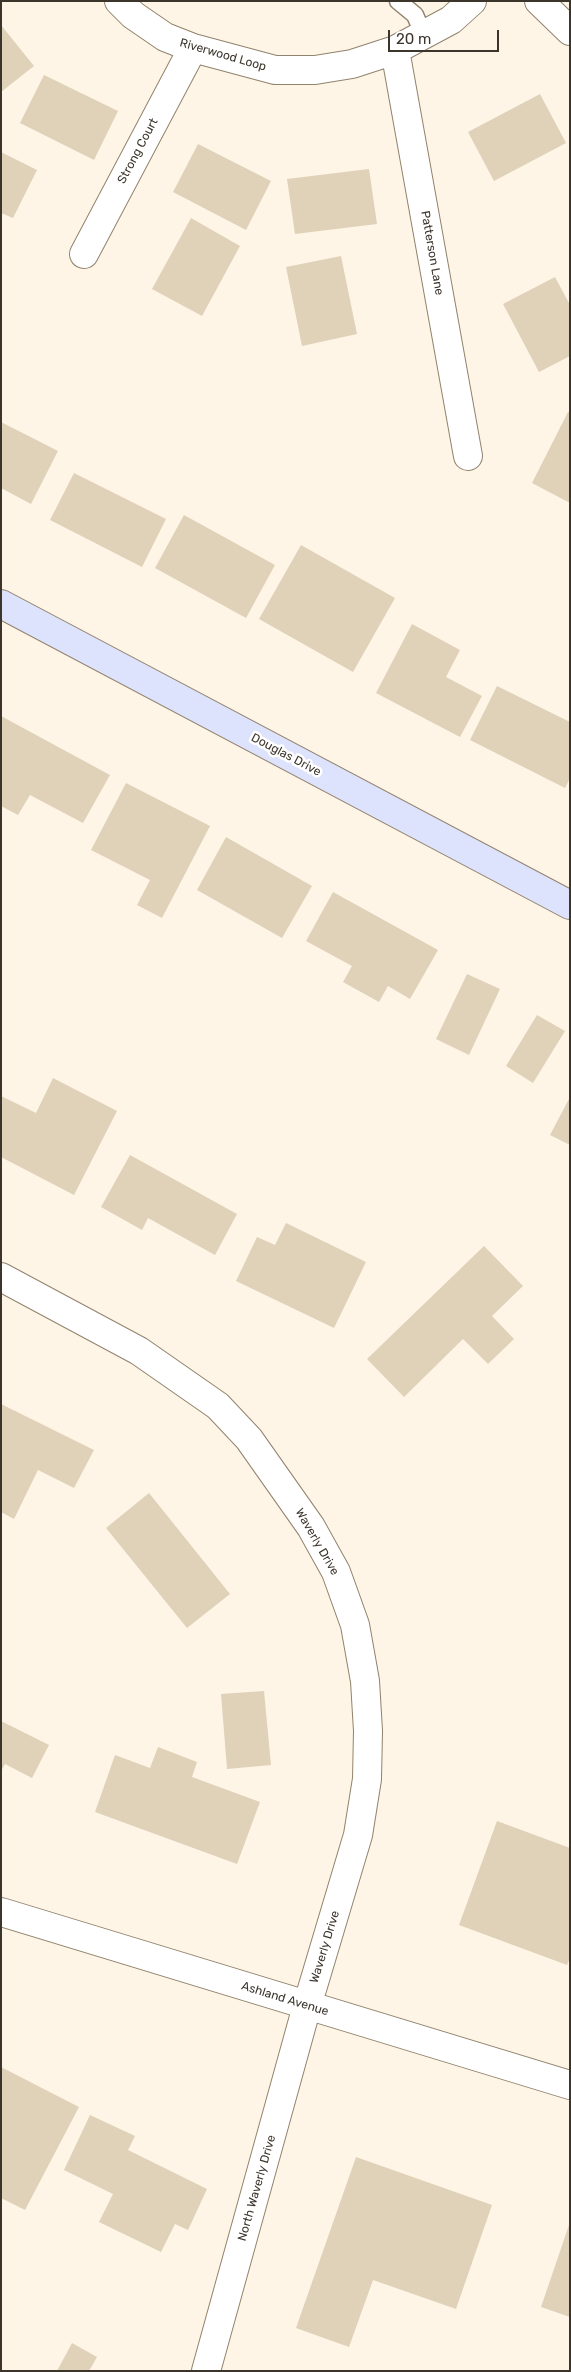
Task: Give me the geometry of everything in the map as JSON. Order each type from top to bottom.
[{"type":"street","name":"Riverwood Loop","points":[[119,1],[133,14],[165,37],[193,48],[275,70],[315,70],[352,64],[395,50],[451,20],[472,1]]},
{"type":"street","points":[[539,1],[570,31]]},
{"type":"street","name":"Strong Court","points":[[84,254],[193,48]]},
{"type":"street","name":"Patterson Lane","points":[[395,50],[468,456]]},
{"type":"street","name":"Douglas Drive","points":[[1,604],[570,905]]},
{"type":"street","name":"Waverly Drive","points":[[1,1277],[139,1351],[218,1406],[249,1439],[282,1484],[311,1527],[336,1572],[355,1625],[365,1681],[368,1731],[367,1779],[358,1835],[308,2006]]},
{"type":"street","name":"Ashland Avenue","points":[[1,1912],[570,2085]]},
{"type":"street","name":"North Waverly Drive","points":[[206,2371],[308,2006]]},
{"type":"lane","points":[[398,1],[415,15],[424,36]]},
{"type":"building","points":[[1,25],[34,66],[1,92]]},
{"type":"building","points":[[44,75],[118,111],[94,160],[20,123]]},
{"type":"building","points":[[540,94],[566,143],[494,181],[468,132]]},
{"type":"building","points":[[198,144],[271,181],[246,230],[173,192]]},
{"type":"building","points":[[1,152],[37,170],[13,218],[1,213]]},
{"type":"building","points":[[369,169],[377,224],[295,234],[287,179]]},
{"type":"building","points":[[191,218],[240,246],[202,316],[152,289]]},
{"type":"building","points":[[341,256],[357,334],[302,346],[286,267]]},
{"type":"building","points":[[555,277],[570,305],[570,356],[539,372],[503,304]]},
{"type":"building","points":[[568,412],[570,412],[570,503],[532,483]]},
{"type":"building","points":[[1,422],[58,451],[31,504],[1,488]]},
{"type":"building","points":[[74,473],[166,519],[142,567],[50,520]]},
{"type":"building","points":[[184,515],[275,565],[246,618],[155,568]]},
{"type":"building","points":[[301,545],[395,598],[353,672],[259,619]]},
{"type":"building","points":[[412,624],[460,650],[446,677],[482,696],[460,737],[376,693]]},
{"type":"building","points":[[497,686],[570,722],[570,778],[565,788],[470,740]]},
{"type":"building","points":[[1,716],[110,775],[83,823],[30,795],[18,815],[1,806]]},
{"type":"building","points":[[126,783],[210,826],[162,918],[137,905],[150,880],[91,850]]},
{"type":"building","points":[[226,837],[312,886],[282,938],[197,890]]},
{"type":"building","points":[[333,892],[438,950],[410,999],[388,986],[379,1002],[343,982],[352,966],[306,941]]},
{"type":"building","points":[[467,974],[500,989],[469,1055],[436,1039]]},
{"type":"building","points":[[537,1015],[565,1031],[533,1083],[506,1066]]},
{"type":"building","points":[[53,1078],[117,1111],[74,1195],[1,1157],[1,1096],[36,1113]]},
{"type":"building","points":[[570,1097],[570,1145],[550,1135]]},
{"type":"building","points":[[130,1155],[237,1214],[215,1255],[148,1218],[142,1230],[101,1207]]},
{"type":"building","points":[[286,1223],[366,1262],[334,1328],[236,1281],[257,1237],[275,1245]]},
{"type":"building","points":[[484,1246],[523,1286],[492,1316],[514,1339],[488,1364],[463,1339],[404,1397],[367,1359]]},
{"type":"building","points":[[1,1404],[94,1450],[74,1488],[38,1470],[14,1519],[1,1512]]},
{"type":"building","points":[[149,1493],[230,1594],[187,1628],[106,1528]]},
{"type":"building","points":[[264,1691],[271,1765],[227,1769],[221,1694]]},
{"type":"building","points":[[1,1721],[49,1745],[32,1778],[5,1764],[1,1771]]},
{"type":"building","points":[[158,1747],[197,1762],[192,1777],[260,1802],[237,1864],[95,1812],[115,1755],[150,1768]]},
{"type":"building","points":[[497,1821],[570,1848],[570,1958],[567,1965],[459,1925]]},
{"type":"building","points":[[1,2067],[79,2107],[25,2210],[1,2198]]},
{"type":"building","points":[[90,2115],[135,2136],[128,2150],[207,2189],[188,2230],[175,2224],[161,2252],[99,2222],[113,2194],[64,2170]]},
{"type":"building","points":[[356,2157],[492,2205],[456,2309],[373,2280],[349,2347],[296,2328]]},
{"type":"building","points":[[570,2225],[570,2317],[541,2307]]},
{"type":"building","points":[[72,2343],[97,2357],[89,2371],[57,2371]]}]
